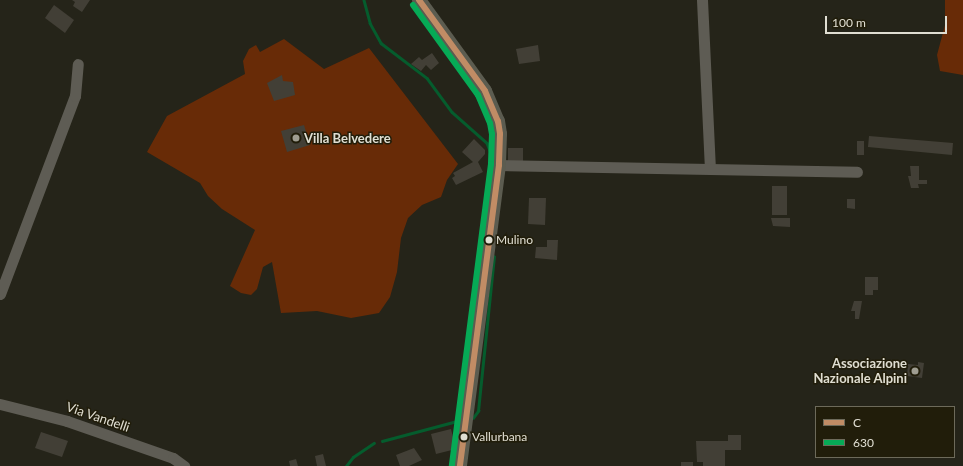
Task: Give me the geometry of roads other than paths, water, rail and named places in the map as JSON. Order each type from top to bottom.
[{"type":"main road","points":[[419,0],[485,91],[498,121],[499,165],[460,466]]},
{"type":"street","points":[[702,0],[710,170]]},
{"type":"street","points":[[0,294],[76,96],[78,64]]},
{"type":"street","points":[[499,165],[857,172]]},
{"type":"street","name":"Via Vandelli","points":[[0,404],[67,421],[173,458],[184,466]]},
{"type":"waterway","points":[[364,0],[370,23],[381,43],[427,78],[452,112],[487,143],[493,158]]},
{"type":"waterway","points":[[473,418],[478,411],[494,257]]},
{"type":"waterway","points":[[382,441],[461,420]]},
{"type":"waterway","points":[[346,466],[353,457],[374,443]]},
{"type":"place","name":"Villa Belvedere","points":[[296,138]]},
{"type":"place","name":"Mulino","points":[[489,240]]},
{"type":"place","name":"Associazione Nazionale Alpini","points":[[915,371]]},
{"type":"place","name":"Vallurbana","points":[[464,437]]}]
